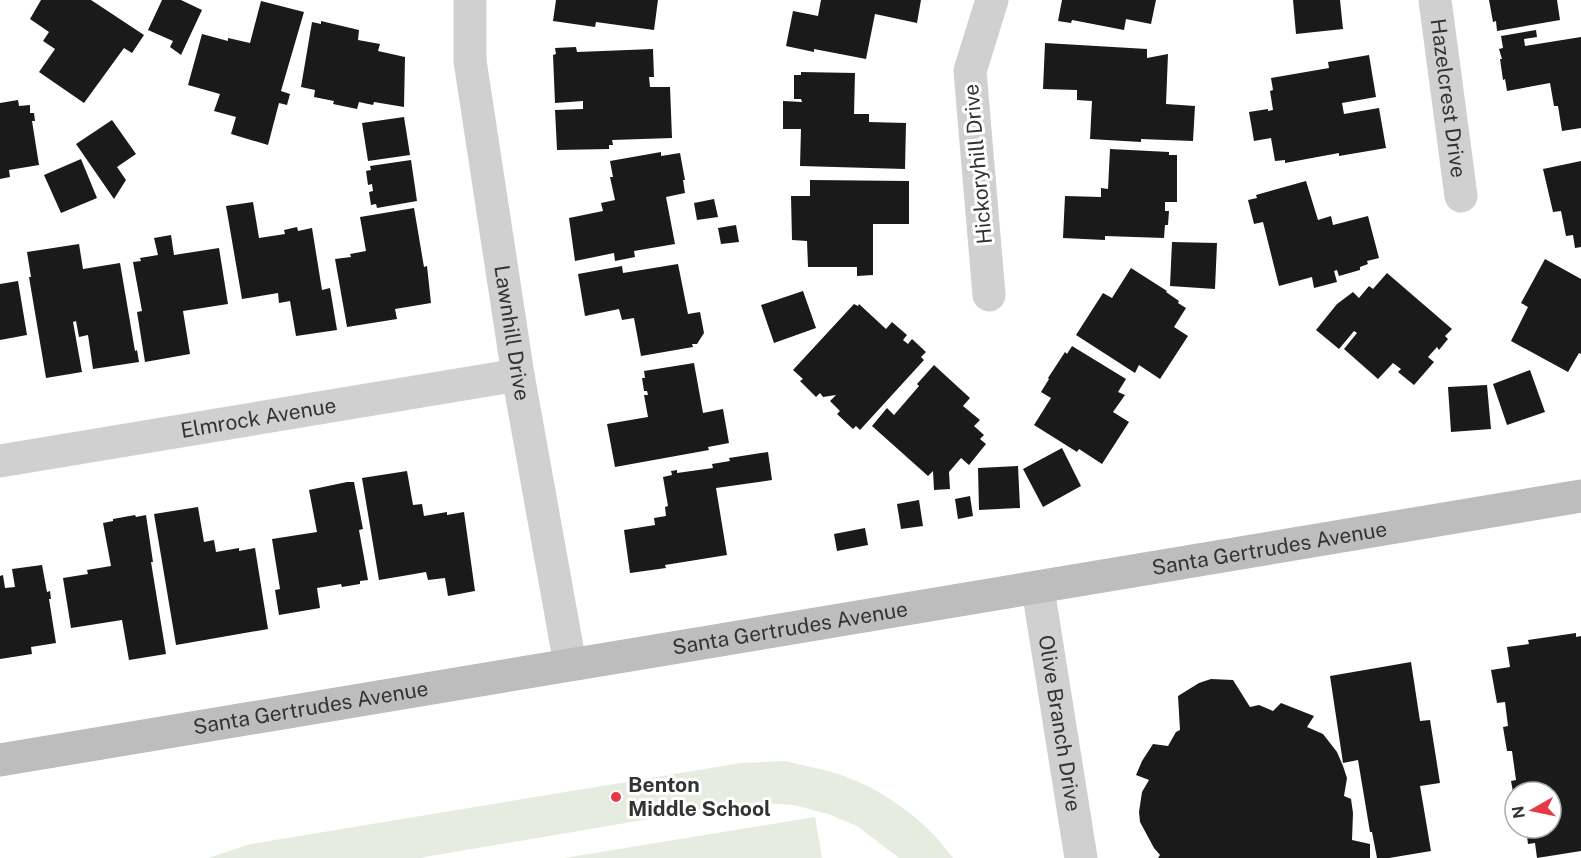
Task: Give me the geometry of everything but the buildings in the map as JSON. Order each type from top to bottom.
[{"type":"main road","name":"Santa Gertrudes Avenue","points":[[0,760],[570,664],[1038,589],[1581,496]]},
{"type":"street","name":"Lawnhill Drive","points":[[470,0],[470,61],[518,375],[570,664]]},
{"type":"street","name":"Hickoryhill Drive","points":[[989,295],[970,71],[992,0]]},
{"type":"street","name":"Hazelcrest Drive","points":[[1435,0],[1461,196]]},
{"type":"street","name":"Elmrock Avenue","points":[[0,461],[518,375]]},
{"type":"street","name":"Olive Branch Drive","points":[[1038,589],[1082,858]]},
{"type":"shaded area","points":[[785,761],[822,769],[875,790],[918,820],[953,858],[899,858],[857,826],[828,814],[794,805],[764,803],[737,804],[419,858],[208,858],[251,844],[741,763]]},
{"type":"shaded area","points":[[815,817],[822,858],[564,858]]},
{"type":"place","name":"Benton Middle School","points":[[616,797]]}]
